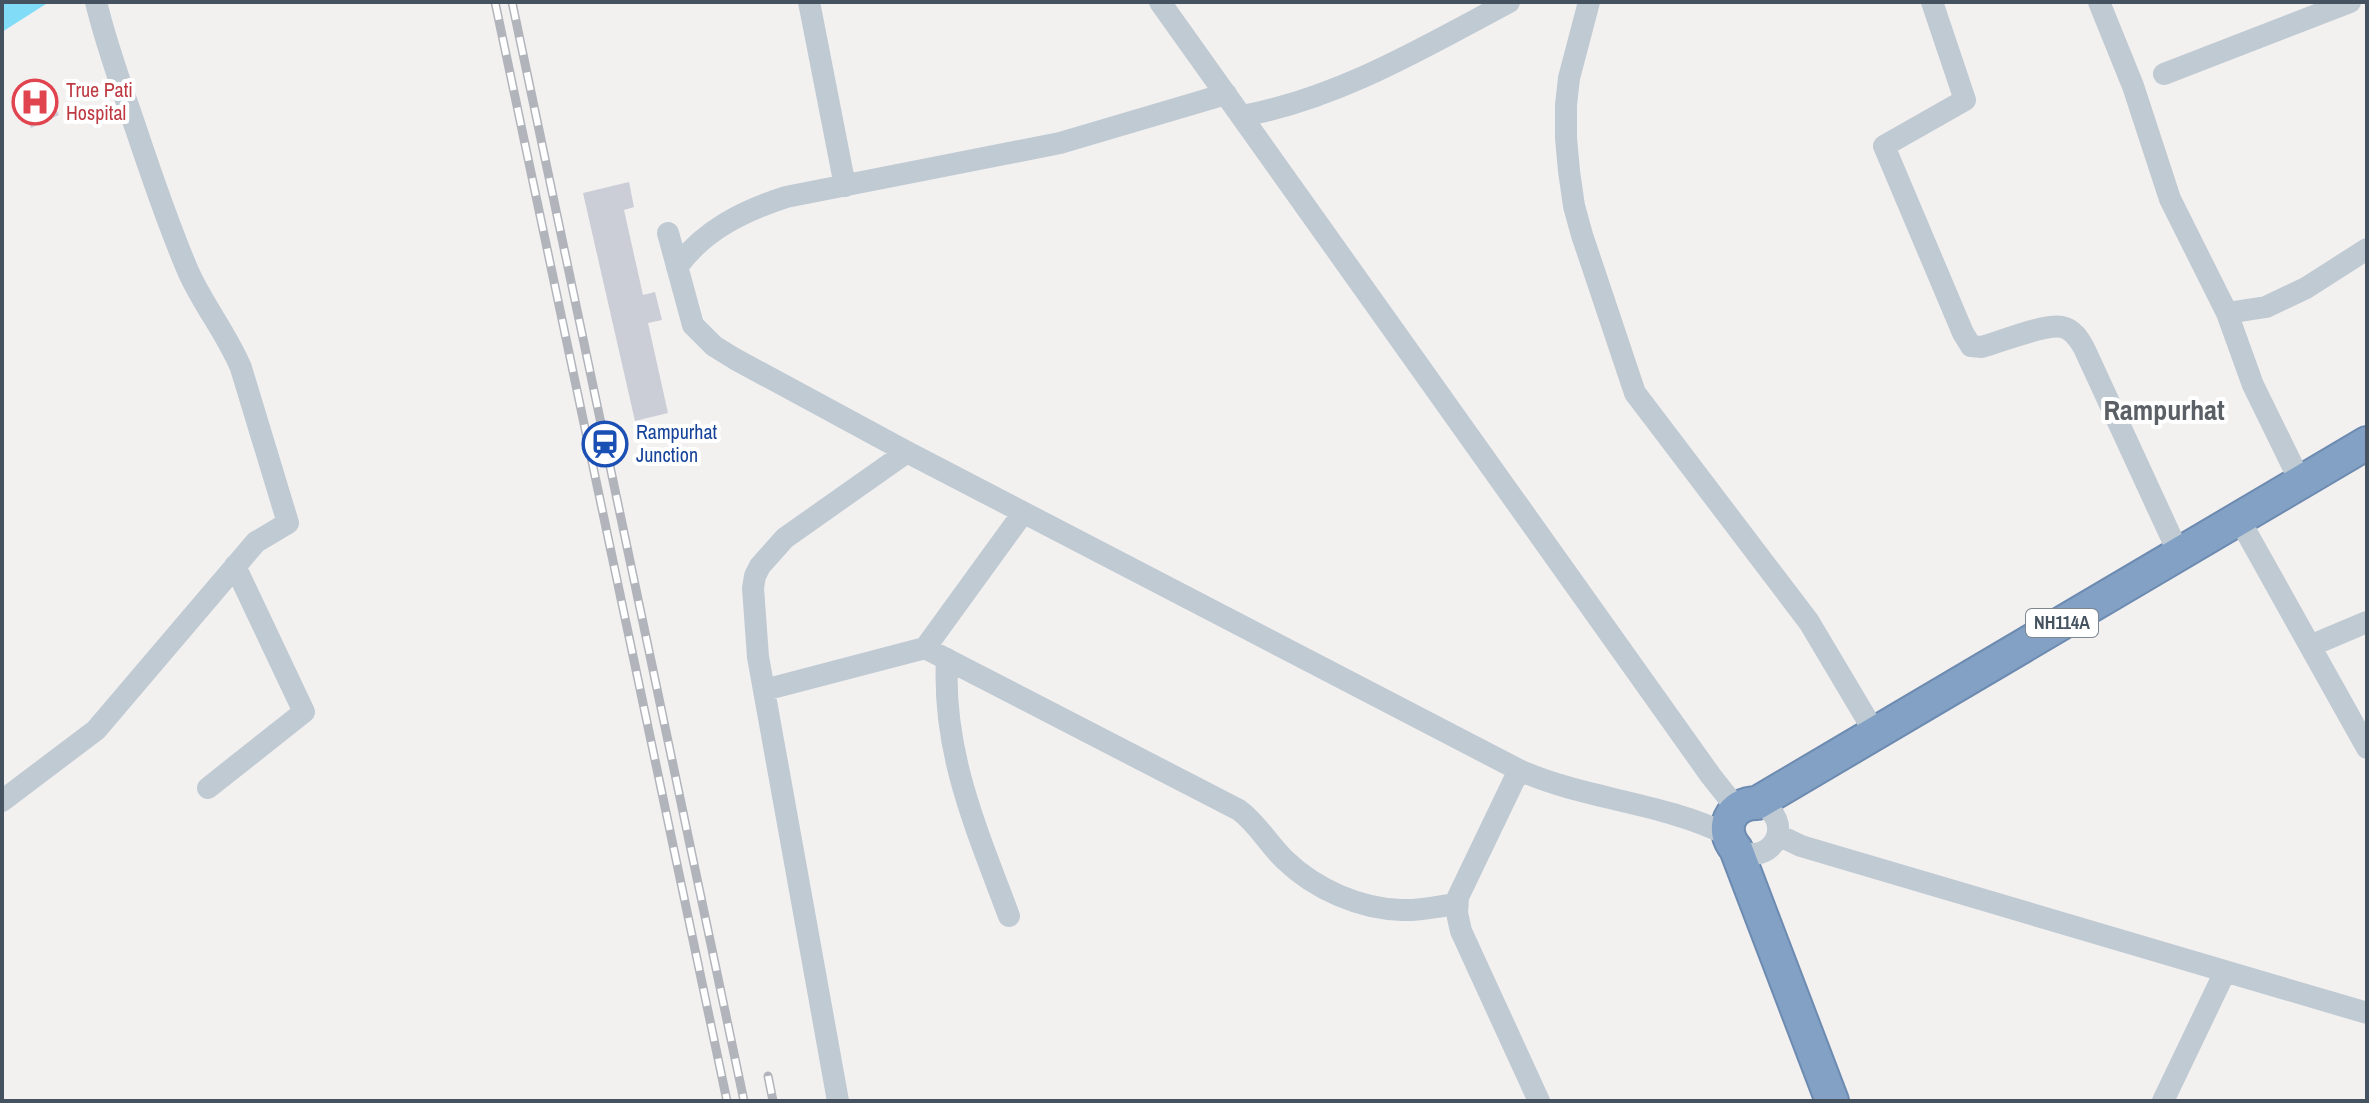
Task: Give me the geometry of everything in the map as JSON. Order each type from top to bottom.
[{"type":"highway","name":"NH114A","points":[[1740,823],[1875,733],[2367,443]]},
{"type":"highway","points":[[1740,823],[1832,1101]]},
{"type":"street","points":[[2,801],[96,730],[256,542],[288,523],[241,368],[188,271],[153,179],[96,2]]},
{"type":"street","points":[[809,2],[845,186]]},
{"type":"street","points":[[668,233],[693,325],[714,346],[907,452],[1519,770],[1565,788],[1681,816],[1740,823],[1772,811],[1777,818],[1778,835],[1774,843],[1761,853],[1744,853],[1740,823],[1730,800],[1160,2]]},
{"type":"street","points":[[1242,116],[1292,105],[1338,86],[1509,2]]},
{"type":"street","points":[[1589,2],[1569,78],[1566,105],[1569,171],[1582,235],[1635,393],[1809,622],[1875,733]]},
{"type":"street","points":[[1932,2],[1965,100],[1884,146],[1963,333],[1971,346],[1982,347],[2051,326],[2065,327],[2077,335],[2179,554]]},
{"type":"street","points":[[2099,2],[2133,86],[2170,199],[2227,313],[2253,385],[2301,483]]},
{"type":"street","points":[[2164,74],[2350,2]]},
{"type":"street","points":[[677,267],[713,231],[756,207],[786,197],[1060,143],[1226,94]]},
{"type":"street","points":[[2227,313],[2266,307],[2306,288],[2367,249]]},
{"type":"street","points":[[838,1101],[758,657],[753,601],[755,576],[785,538],[907,452]]},
{"type":"street","points":[[764,690],[925,648],[1023,513]]},
{"type":"street","points":[[2239,519],[2367,748]]},
{"type":"street","points":[[208,788],[304,712],[235,566]]},
{"type":"street","points":[[2310,646],[2367,622]]},
{"type":"street","points":[[925,648],[1239,810],[1253,821],[1289,864],[1305,877],[1337,894],[1370,906],[1402,910],[1457,904]]},
{"type":"street","points":[[947,659],[949,724],[961,787],[1009,916]]},
{"type":"street","points":[[1519,770],[1465,878],[1458,897],[1457,913],[1461,931],[1539,1101]]},
{"type":"street","points":[[1778,835],[1801,846],[2367,1013]]},
{"type":"street","points":[[2163,1101],[2222,978],[2228,972]]},
{"type":"water","points":[[2,2],[49,2],[2,32]]},
{"type":"building","points":[[44,84],[59,115],[31,128],[16,97]]},
{"type":"building","points":[[629,182],[634,207],[624,210],[643,295],[655,292],[662,320],[648,323],[668,413],[635,421],[583,193]]},
{"type":"railway","points":[[495,2],[727,1101]]},
{"type":"railway","points":[[512,2],[744,1101]]},
{"type":"railway","points":[[768,1076],[773,1101]]},
{"type":"place","name":"True Pati Hospital","points":[[35,102]]},
{"type":"place","name":"Rampurhat Junction","points":[[605,444]]},
{"type":"district","name":"Rampurhat","points":[[2164,410]]}]
